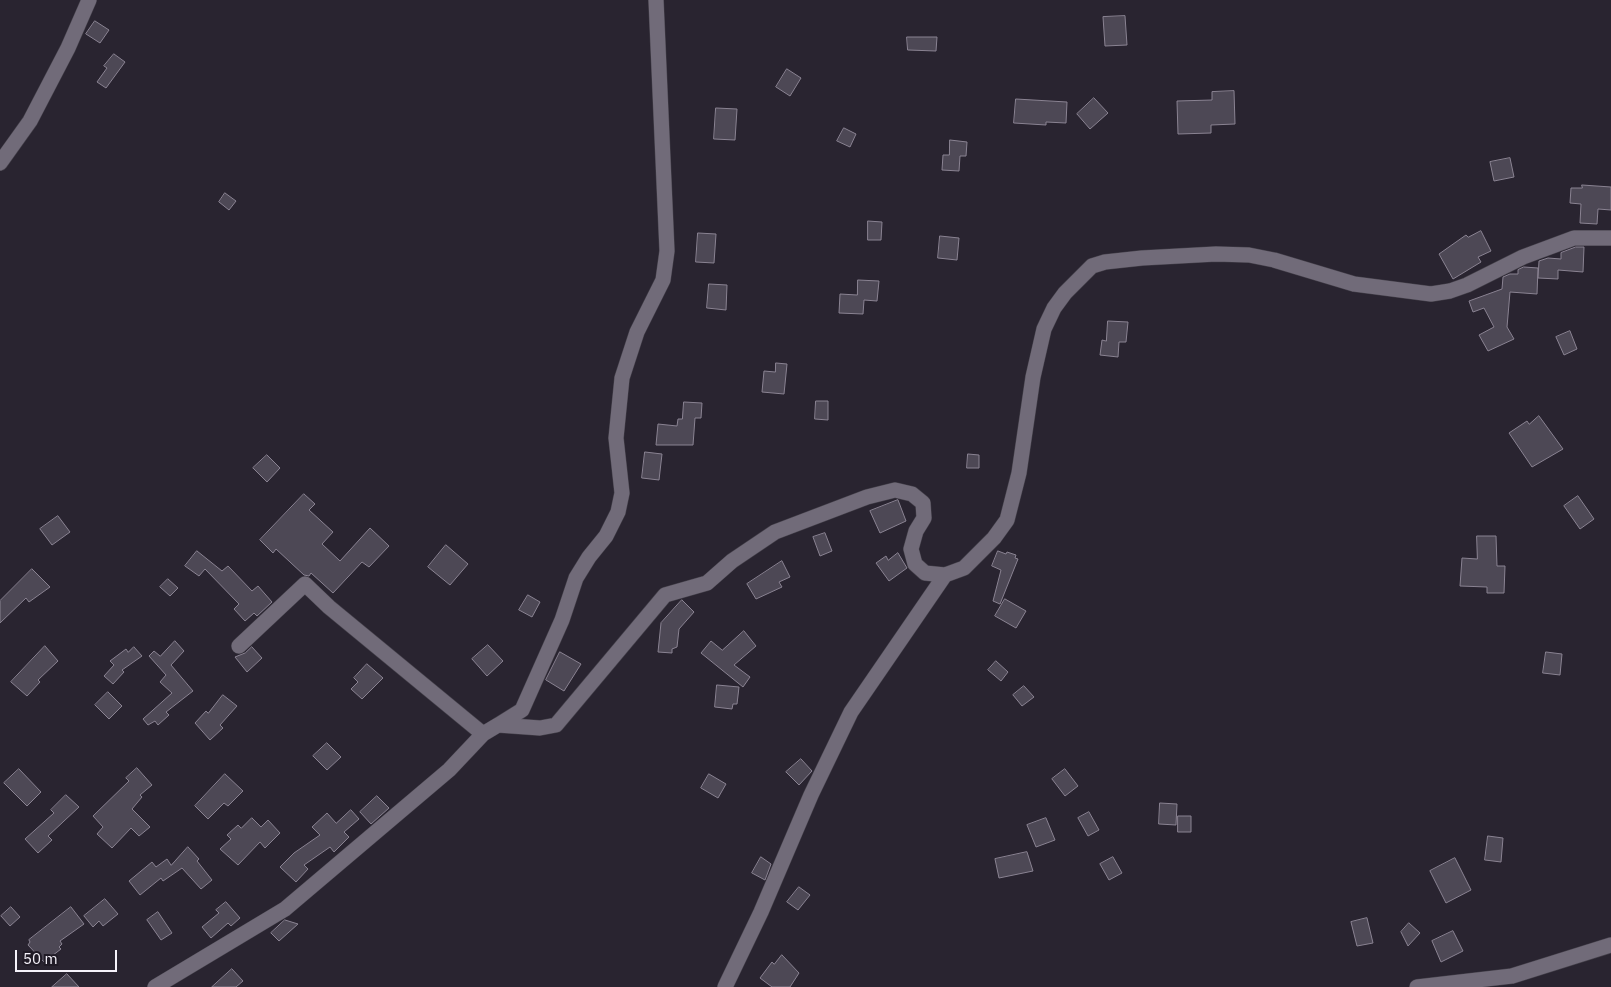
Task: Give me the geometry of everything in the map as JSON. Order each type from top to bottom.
[{"type":"street","points":[[0,163],[30,121],[68,48],[89,0]]},
{"type":"street","points":[[154,987],[285,909],[449,770],[483,734],[522,710],[562,620],[576,578],[606,536],[618,512],[622,493],[616,438],[622,378],[637,332],[663,280],[667,251],[656,0]]},
{"type":"street","points":[[498,725],[540,728],[556,725],[665,595],[706,584],[732,561],[775,532],[867,497],[895,490],[912,494],[923,503],[924,518],[916,531],[911,549],[915,564],[925,573],[946,575],[964,568],[994,538],[1007,520],[1019,473],[1034,370],[1044,329],[1054,308],[1065,293],[1092,266],[1104,262],[1142,258],[1241,255],[1274,260],[1354,284],[1431,294],[1459,288],[1524,257],[1574,238],[1611,238]]},
{"type":"street","points":[[725,987],[761,912],[810,796],[852,712],[946,575]]},
{"type":"street","points":[[239,646],[305,584],[329,607],[483,734]]},
{"type":"street","points":[[1417,987],[1512,976],[1611,945]]},
{"type":"building","points":[[1125,16],[1127,45],[1105,46],[1103,17]]},
{"type":"building","points":[[95,21],[109,30],[100,43],[86,34]]},
{"type":"building","points":[[907,37],[937,37],[936,51],[908,50]]},
{"type":"building","points":[[114,54],[125,62],[106,88],[97,82],[107,68],[104,66]]},
{"type":"building","points":[[787,69],[801,78],[790,96],[776,87]]},
{"type":"building","points":[[1234,91],[1235,124],[1211,125],[1211,133],[1178,134],[1177,101],[1212,100],[1212,92]]},
{"type":"building","points":[[1094,98],[1108,113],[1090,129],[1077,114]]},
{"type":"building","points":[[1016,99],[1067,102],[1066,123],[1046,122],[1046,125],[1014,123]]},
{"type":"building","points":[[716,108],[737,109],[735,140],[714,139]]},
{"type":"building","points":[[844,128],[856,134],[850,147],[837,141]]},
{"type":"building","points":[[950,140],[967,142],[966,156],[960,156],[959,171],[942,170],[943,155],[949,155]]},
{"type":"building","points":[[1510,158],[1514,177],[1494,181],[1490,162]]},
{"type":"building","points":[[1582,185],[1611,187],[1611,210],[1598,209],[1597,224],[1580,223],[1581,204],[1570,203],[1571,188],[1582,188]]},
{"type":"building","points":[[225,193],[236,201],[229,210],[219,202]]},
{"type":"building","points":[[868,221],[882,222],[881,240],[868,240]]},
{"type":"building","points":[[1481,231],[1491,251],[1478,257],[1481,262],[1453,279],[1439,254],[1466,235],[1468,237]]},
{"type":"building","points":[[698,233],[716,234],[714,263],[696,262]]},
{"type":"building","points":[[940,236],[959,238],[957,260],[938,258]]},
{"type":"building","points":[[1576,247],[1584,247],[1583,272],[1558,270],[1558,279],[1538,278],[1539,261],[1548,258],[1561,259],[1561,253]]},
{"type":"building","points":[[1524,267],[1538,268],[1537,294],[1510,292],[1507,327],[1514,339],[1488,351],[1479,335],[1494,327],[1484,308],[1473,312],[1469,301],[1502,289],[1503,277],[1510,274],[1518,274],[1518,270]]},
{"type":"building","points":[[858,280],[879,281],[877,301],[864,300],[863,314],[839,313],[840,294],[857,295]]},
{"type":"building","points":[[709,284],[727,285],[726,310],[707,308]]},
{"type":"building","points":[[1108,321],[1128,322],[1126,342],[1119,342],[1118,357],[1100,355],[1102,340],[1106,341]]},
{"type":"building","points":[[1570,331],[1577,349],[1564,355],[1556,337]]},
{"type":"building","points":[[776,363],[787,364],[784,394],[762,392],[764,371],[775,372]]},
{"type":"building","points":[[816,401],[828,401],[828,420],[815,419]]},
{"type":"building","points":[[684,402],[702,403],[701,418],[695,418],[693,445],[656,445],[658,424],[677,426],[678,419],[682,419]]},
{"type":"building","points":[[1539,416],[1563,449],[1532,467],[1509,433],[1527,421],[1529,424]]},
{"type":"building","points":[[645,452],[662,454],[659,480],[642,478]]},
{"type":"building","points":[[968,454],[979,455],[979,468],[967,468]]},
{"type":"building","points":[[267,455],[280,468],[267,482],[253,468]]},
{"type":"building","points":[[304,494],[315,504],[309,510],[333,532],[322,544],[340,561],[370,528],[389,546],[369,567],[362,562],[333,593],[311,573],[309,576],[304,575],[276,549],[273,553],[260,540]]},
{"type":"building","points":[[1578,496],[1594,519],[1580,529],[1564,506]]},
{"type":"building","points":[[898,500],[906,521],[880,533],[870,511]]},
{"type":"building","points":[[58,516],[70,532],[52,545],[40,529]]},
{"type":"building","points":[[825,533],[832,551],[820,556],[813,537]]},
{"type":"building","points":[[1477,536],[1496,536],[1497,566],[1505,566],[1504,593],[1487,593],[1487,587],[1460,586],[1462,558],[1477,559]]},
{"type":"building","points":[[446,545],[468,564],[450,585],[428,567]]},
{"type":"building","points":[[197,551],[222,571],[228,566],[252,591],[258,586],[272,602],[257,616],[254,613],[245,621],[234,609],[239,604],[205,569],[199,576],[185,566]]},
{"type":"building","points":[[998,551],[1016,555],[1015,558],[1018,559],[1000,604],[993,601],[1001,570],[992,566]]},
{"type":"building","points":[[898,553],[907,568],[889,581],[876,563],[886,556],[888,560]]},
{"type":"building","points":[[782,561],[790,577],[779,582],[782,587],[756,599],[747,584]]},
{"type":"building","points":[[32,569],[50,587],[29,602],[26,598],[0,623],[0,601]]},
{"type":"building","points":[[168,579],[178,588],[170,596],[160,587]]},
{"type":"building","points":[[528,595],[540,602],[532,617],[519,610]]},
{"type":"building","points":[[1005,599],[1026,611],[1016,628],[995,616]]},
{"type":"building","points":[[682,600],[694,612],[679,629],[677,647],[672,649],[672,653],[658,652],[661,623]]},
{"type":"building","points":[[744,631],[756,646],[734,665],[750,677],[743,687],[701,653],[711,641],[722,650]]},
{"type":"building","points":[[175,641],[184,651],[171,665],[193,691],[166,712],[169,715],[158,725],[155,721],[148,725],[143,719],[172,693],[160,682],[166,675],[149,656],[154,651],[160,656]]},
{"type":"building","points":[[488,645],[503,661],[487,676],[472,659]]},
{"type":"building","points":[[45,646],[58,661],[38,680],[40,682],[27,696],[11,682]]},
{"type":"building","points":[[134,647],[142,656],[122,670],[124,672],[113,684],[104,676],[114,665],[110,661],[126,649],[128,652]]},
{"type":"building","points":[[252,647],[262,658],[247,672],[235,657],[245,653]]},
{"type":"building","points":[[560,652],[581,664],[564,691],[546,680]]},
{"type":"building","points":[[1546,652],[1562,654],[1560,675],[1543,673]]},
{"type":"building","points":[[996,661],[1008,672],[1001,681],[988,670]]},
{"type":"building","points":[[367,664],[383,678],[362,699],[351,689],[358,682],[354,678]]},
{"type":"building","points":[[717,685],[739,687],[737,704],[733,704],[732,709],[715,707]]},
{"type":"building","points":[[1024,686],[1034,697],[1022,706],[1013,695]]},
{"type":"building","points":[[108,692],[122,706],[109,719],[95,705]]},
{"type":"building","points":[[223,695],[237,706],[220,725],[223,728],[210,740],[195,723],[206,711],[208,713]]},
{"type":"building","points":[[327,743],[341,757],[327,770],[313,756]]},
{"type":"building","points":[[801,759],[812,771],[799,785],[786,772]]},
{"type":"building","points":[[137,768],[152,785],[140,795],[142,797],[132,809],[150,827],[139,836],[131,828],[112,848],[97,834],[103,827],[93,816],[129,781],[126,778]]},
{"type":"building","points":[[19,769],[41,792],[27,806],[4,783]]},
{"type":"building","points":[[1065,769],[1078,786],[1065,796],[1052,779]]},
{"type":"building","points":[[225,774],[243,791],[228,806],[224,803],[208,819],[195,806]]},
{"type":"building","points":[[709,774],[726,784],[718,798],[701,788]]},
{"type":"building","points":[[66,795],[79,807],[48,836],[52,840],[38,853],[25,839],[54,813],[51,810]]},
{"type":"building","points":[[377,796],[389,808],[371,824],[360,812]]},
{"type":"building","points":[[1160,803],[1177,804],[1176,825],[1159,824]]},
{"type":"building","points":[[351,810],[359,819],[344,832],[349,837],[334,852],[330,847],[304,865],[308,869],[296,882],[280,867],[294,853],[320,835],[312,827],[327,813],[336,823]]},
{"type":"building","points":[[1089,812],[1099,830],[1088,836],[1078,818]]},
{"type":"building","points":[[1178,816],[1191,816],[1191,832],[1178,832]]},
{"type":"building","points":[[252,818],[261,827],[268,820],[280,833],[265,848],[260,842],[238,865],[220,849],[231,839],[227,835],[238,825],[241,828]]},
{"type":"building","points":[[1046,818],[1055,840],[1036,847],[1027,825]]},
{"type":"building","points":[[1488,836],[1503,838],[1501,862],[1485,860]]},
{"type":"building","points":[[188,847],[199,859],[197,861],[212,880],[201,889],[182,868],[163,881],[161,878],[140,895],[129,881],[152,862],[156,867],[167,859],[171,865]]},
{"type":"building","points":[[1027,852],[1033,871],[999,878],[995,859]]},
{"type":"building","points":[[761,857],[771,864],[765,880],[752,873]]},
{"type":"building","points":[[1113,857],[1122,873],[1109,880],[1100,864]]},
{"type":"building","points":[[1455,858],[1471,890],[1446,903],[1430,871]]},
{"type":"building","points":[[799,887],[810,895],[798,910],[787,902]]},
{"type":"building","points":[[105,899],[118,914],[103,926],[99,921],[93,927],[84,916]]},
{"type":"building","points":[[226,902],[240,918],[231,926],[228,923],[211,938],[202,927],[219,913],[216,910]]},
{"type":"building","points":[[11,907],[20,917],[10,926],[1,916]]},
{"type":"building","points":[[71,907],[84,924],[60,941],[62,944],[59,947],[61,949],[44,962],[28,945],[29,940]]},
{"type":"building","points":[[158,912],[172,933],[161,940],[147,920]]},
{"type":"building","points":[[1367,918],[1373,943],[1357,946],[1351,922]]},
{"type":"building","points":[[285,920],[298,924],[279,941],[271,933]]},
{"type":"building","points":[[1409,923],[1420,933],[1408,946],[1401,932]]},
{"type":"building","points":[[1453,931],[1463,951],[1441,962],[1432,941]]},
{"type":"building","points":[[782,955],[799,973],[790,987],[772,987],[760,978],[772,962],[774,964]]},
{"type":"building","points":[[232,969],[243,981],[236,987],[212,987]]},
{"type":"building","points":[[67,974],[79,987],[52,987]]}]
